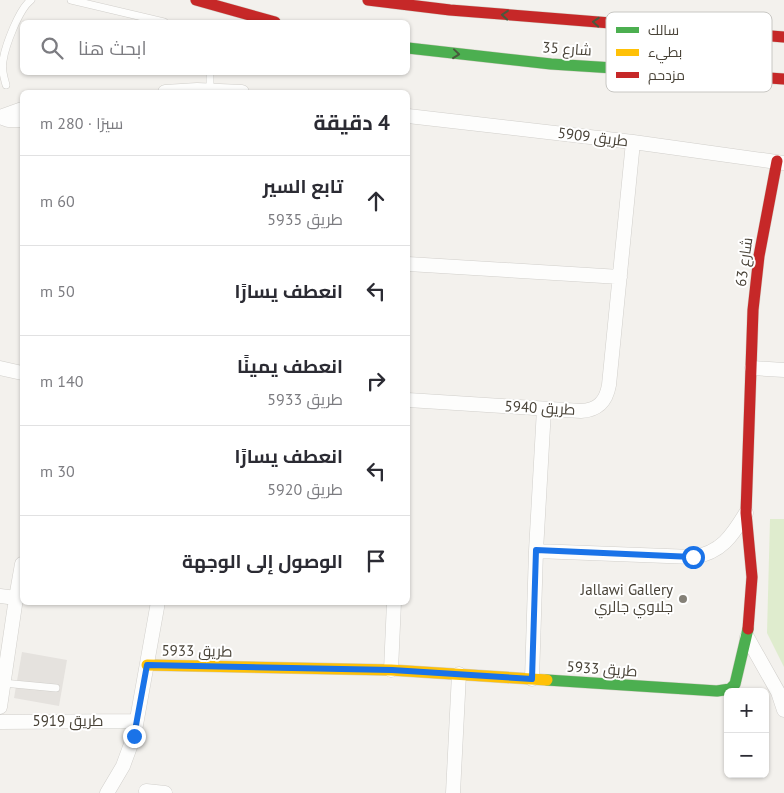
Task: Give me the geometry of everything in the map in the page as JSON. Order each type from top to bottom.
[{"type":"street","points":[[196,0],[269,20]]},
{"type":"street","name":"شارع 35","points":[[368,0],[450,10],[606,23]]},
{"type":"street","name":"شارع 35","points":[[410,48],[551,64],[606,68]]},
{"type":"street","points":[[0,117],[20,110]]},
{"type":"street","name":"طريق 5909","points":[[410,116],[633,142],[781,162]]},
{"type":"street","points":[[0,117],[8,120],[20,120]]},
{"type":"street","name":"طريق 5940","points":[[410,400],[580,411],[591,410],[601,404],[607,396],[633,142]]},
{"type":"street","name":"شارع 63","points":[[752,368],[753,310],[759,256],[767,209],[781,162]]},
{"type":"street","points":[[410,264],[620,277]]},
{"type":"street","points":[[0,368],[20,373]]},
{"type":"street","points":[[752,368],[784,370]]},
{"type":"street","name":"طريق 5933","points":[[147,665],[392,670],[730,690],[735,684],[747,637],[752,577],[746,513],[752,368]]},
{"type":"street","points":[[532,679],[536,550],[544,409]]},
{"type":"street","points":[[536,550],[693,557],[707,555],[733,534],[746,513]]},
{"type":"street","points":[[0,707],[20,575]]},
{"type":"street","points":[[0,596],[16,598]]},
{"type":"street","points":[[107,793],[116,780],[129,752],[157,605]]},
{"type":"street","points":[[392,670],[394,605]]},
{"type":"street","points":[[747,637],[781,692],[784,710]]},
{"type":"street","points":[[453,793],[459,674]]},
{"type":"street","name":"طريق 5919","points":[[0,722],[136,721]]},
{"type":"street","points":[[146,791],[164,793]]},
{"type":"lane","points":[[6,85],[2,62],[5,51],[20,13],[31,0]]},
{"type":"lane","points":[[71,0],[156,20]]},
{"type":"lane","points":[[210,75],[210,90]]},
{"type":"lane","points":[[3,683],[56,688]]},
{"type":"green space","points":[[770,519],[784,519],[784,667],[767,633]]},
{"type":"shaded area","points":[[22,652],[67,660],[59,706],[14,698]]},
{"type":"traffic: fast","points":[[410,48],[551,64],[606,68]]},
{"type":"traffic: fast","points":[[547,680],[717,691],[730,689],[735,684],[748,629]]},
{"type":"traffic: slow","points":[[147,665],[391,670],[547,680]]},
{"type":"traffic: jam","points":[[196,0],[268,20]]},
{"type":"traffic: jam","points":[[368,0],[450,10],[606,23]]},
{"type":"traffic: jam","points":[[772,36],[784,37]]},
{"type":"traffic: jam","points":[[772,78],[784,79]]},
{"type":"traffic: jam","points":[[748,629],[752,577],[746,513],[753,310],[759,256],[777,161]]},
{"type":"place","name":"Jallawi Gallery جلاوي جالري","points":[[683,599]]},
{"type":"route","points":[[134,736],[147,665],[392,670],[532,679],[536,550],[693,557]]}]
